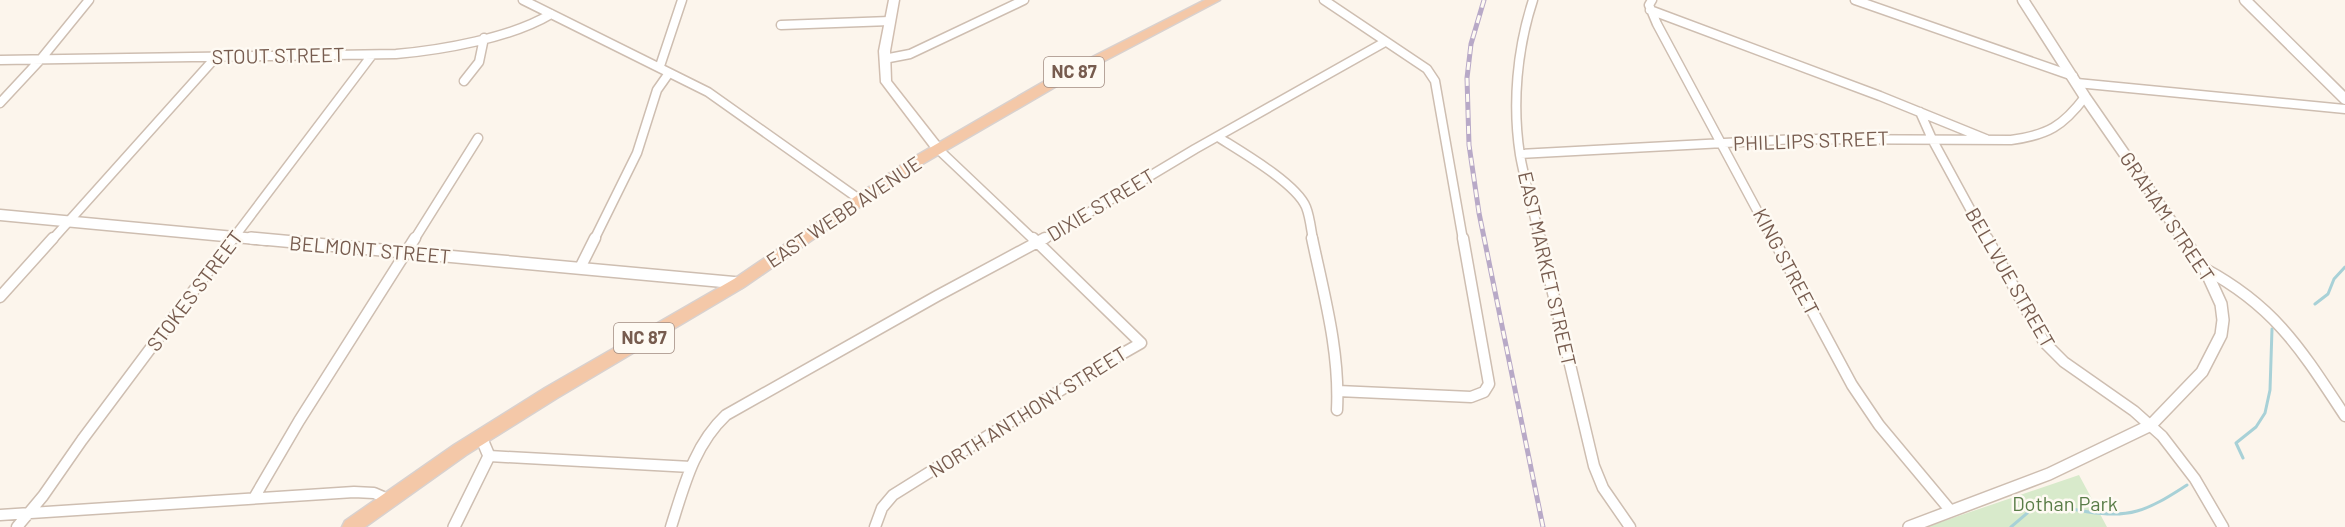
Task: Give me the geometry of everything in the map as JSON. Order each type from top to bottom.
[{"type":"highway","name":"EAST WEBB AVENUE","points":[[351,527],[388,499],[481,437],[551,393],[739,283],[859,199],[938,149],[1050,84],[1214,0]]},
{"type":"main road","points":[[894,0],[883,72],[889,89],[938,149]]},
{"type":"street","points":[[0,103],[41,59],[89,0]]},
{"type":"street","points":[[523,0],[660,66],[669,73],[708,92],[859,199]]},
{"type":"street","points":[[660,66],[682,0]]},
{"type":"street","points":[[884,59],[903,57],[1024,0]]},
{"type":"street","points":[[1324,0],[1430,73],[1437,91],[1445,131],[1489,379],[1488,388],[1480,395],[1472,397],[1338,391]]},
{"type":"street","name":"EAST MARKET STREET","points":[[1533,0],[1522,33],[1518,56],[1517,102],[1520,154],[1594,466],[1603,488],[1630,527]]},
{"type":"street","points":[[1854,0],[2075,79],[2345,109]]},
{"type":"street","name":"GRAHAM STREET","points":[[1910,527],[2049,474],[2151,424],[2202,372],[2221,335],[2223,320],[2221,304],[2205,269],[2085,97],[2023,0]]},
{"type":"street","points":[[2245,0],[2345,99]]},
{"type":"street","points":[[1651,5],[1988,140]]},
{"type":"street","name":"KING STREET","points":[[1651,5],[1852,385],[1879,426],[1950,510]]},
{"type":"street","name":"STOUT STREET","points":[[0,60],[372,55],[433,49],[484,38],[535,23],[551,14]]},
{"type":"street","points":[[781,25],[890,21]]},
{"type":"street","points":[[464,81],[475,72],[484,50],[484,38]]},
{"type":"street","name":"DIXIE STREET","points":[[671,527],[691,467],[720,420],[1037,243],[1385,42]]},
{"type":"street","name":"STOKES STREET","points":[[17,527],[43,496],[330,107],[372,55]]},
{"type":"street","points":[[0,297],[216,57]]},
{"type":"street","points":[[580,268],[637,153],[657,90],[669,73]]},
{"type":"street","name":"PHILLIPS STREET","points":[[1520,154],[1797,139],[2011,140],[2045,135],[2064,123],[2085,97]]},
{"type":"street","name":"BELLVUE STREET","points":[[1920,112],[1932,139],[2044,342],[2063,362],[2151,424],[2182,459],[2223,527]]},
{"type":"street","points":[[1218,137],[1248,156],[1298,195],[1306,207],[1329,313],[1338,391],[1337,410]]},
{"type":"street","points":[[254,498],[299,421],[478,138]]},
{"type":"street","name":"NORTH ANTHONY STREET","points":[[875,527],[881,506],[895,493],[1085,375],[1141,343],[986,192],[938,149]]},
{"type":"street","name":"BELMONT STREET","points":[[0,215],[739,283]]},
{"type":"street","points":[[2205,269],[2234,284],[2278,321],[2300,347],[2345,416]]},
{"type":"street","points":[[454,527],[489,456],[481,437]]},
{"type":"street","points":[[489,456],[691,467]]},
{"type":"street","points":[[0,515],[354,492],[374,493],[388,499]]},
{"type":"green space","name":"Dothan Park","points":[[2079,475],[2107,527],[1926,527]]},
{"type":"waterway","points":[[2315,304],[2328,294],[2334,279],[2345,267]]},
{"type":"waterway","points":[[2243,458],[2236,443],[2256,427],[2265,413],[2270,390],[2272,329]]},
{"type":"waterway","points":[[2011,527],[2039,503],[2088,512],[2125,513],[2150,506],[2187,485]]},
{"type":"railway","points":[[1484,0],[1471,44],[1467,78],[1469,145],[1479,213],[1543,527]]}]
